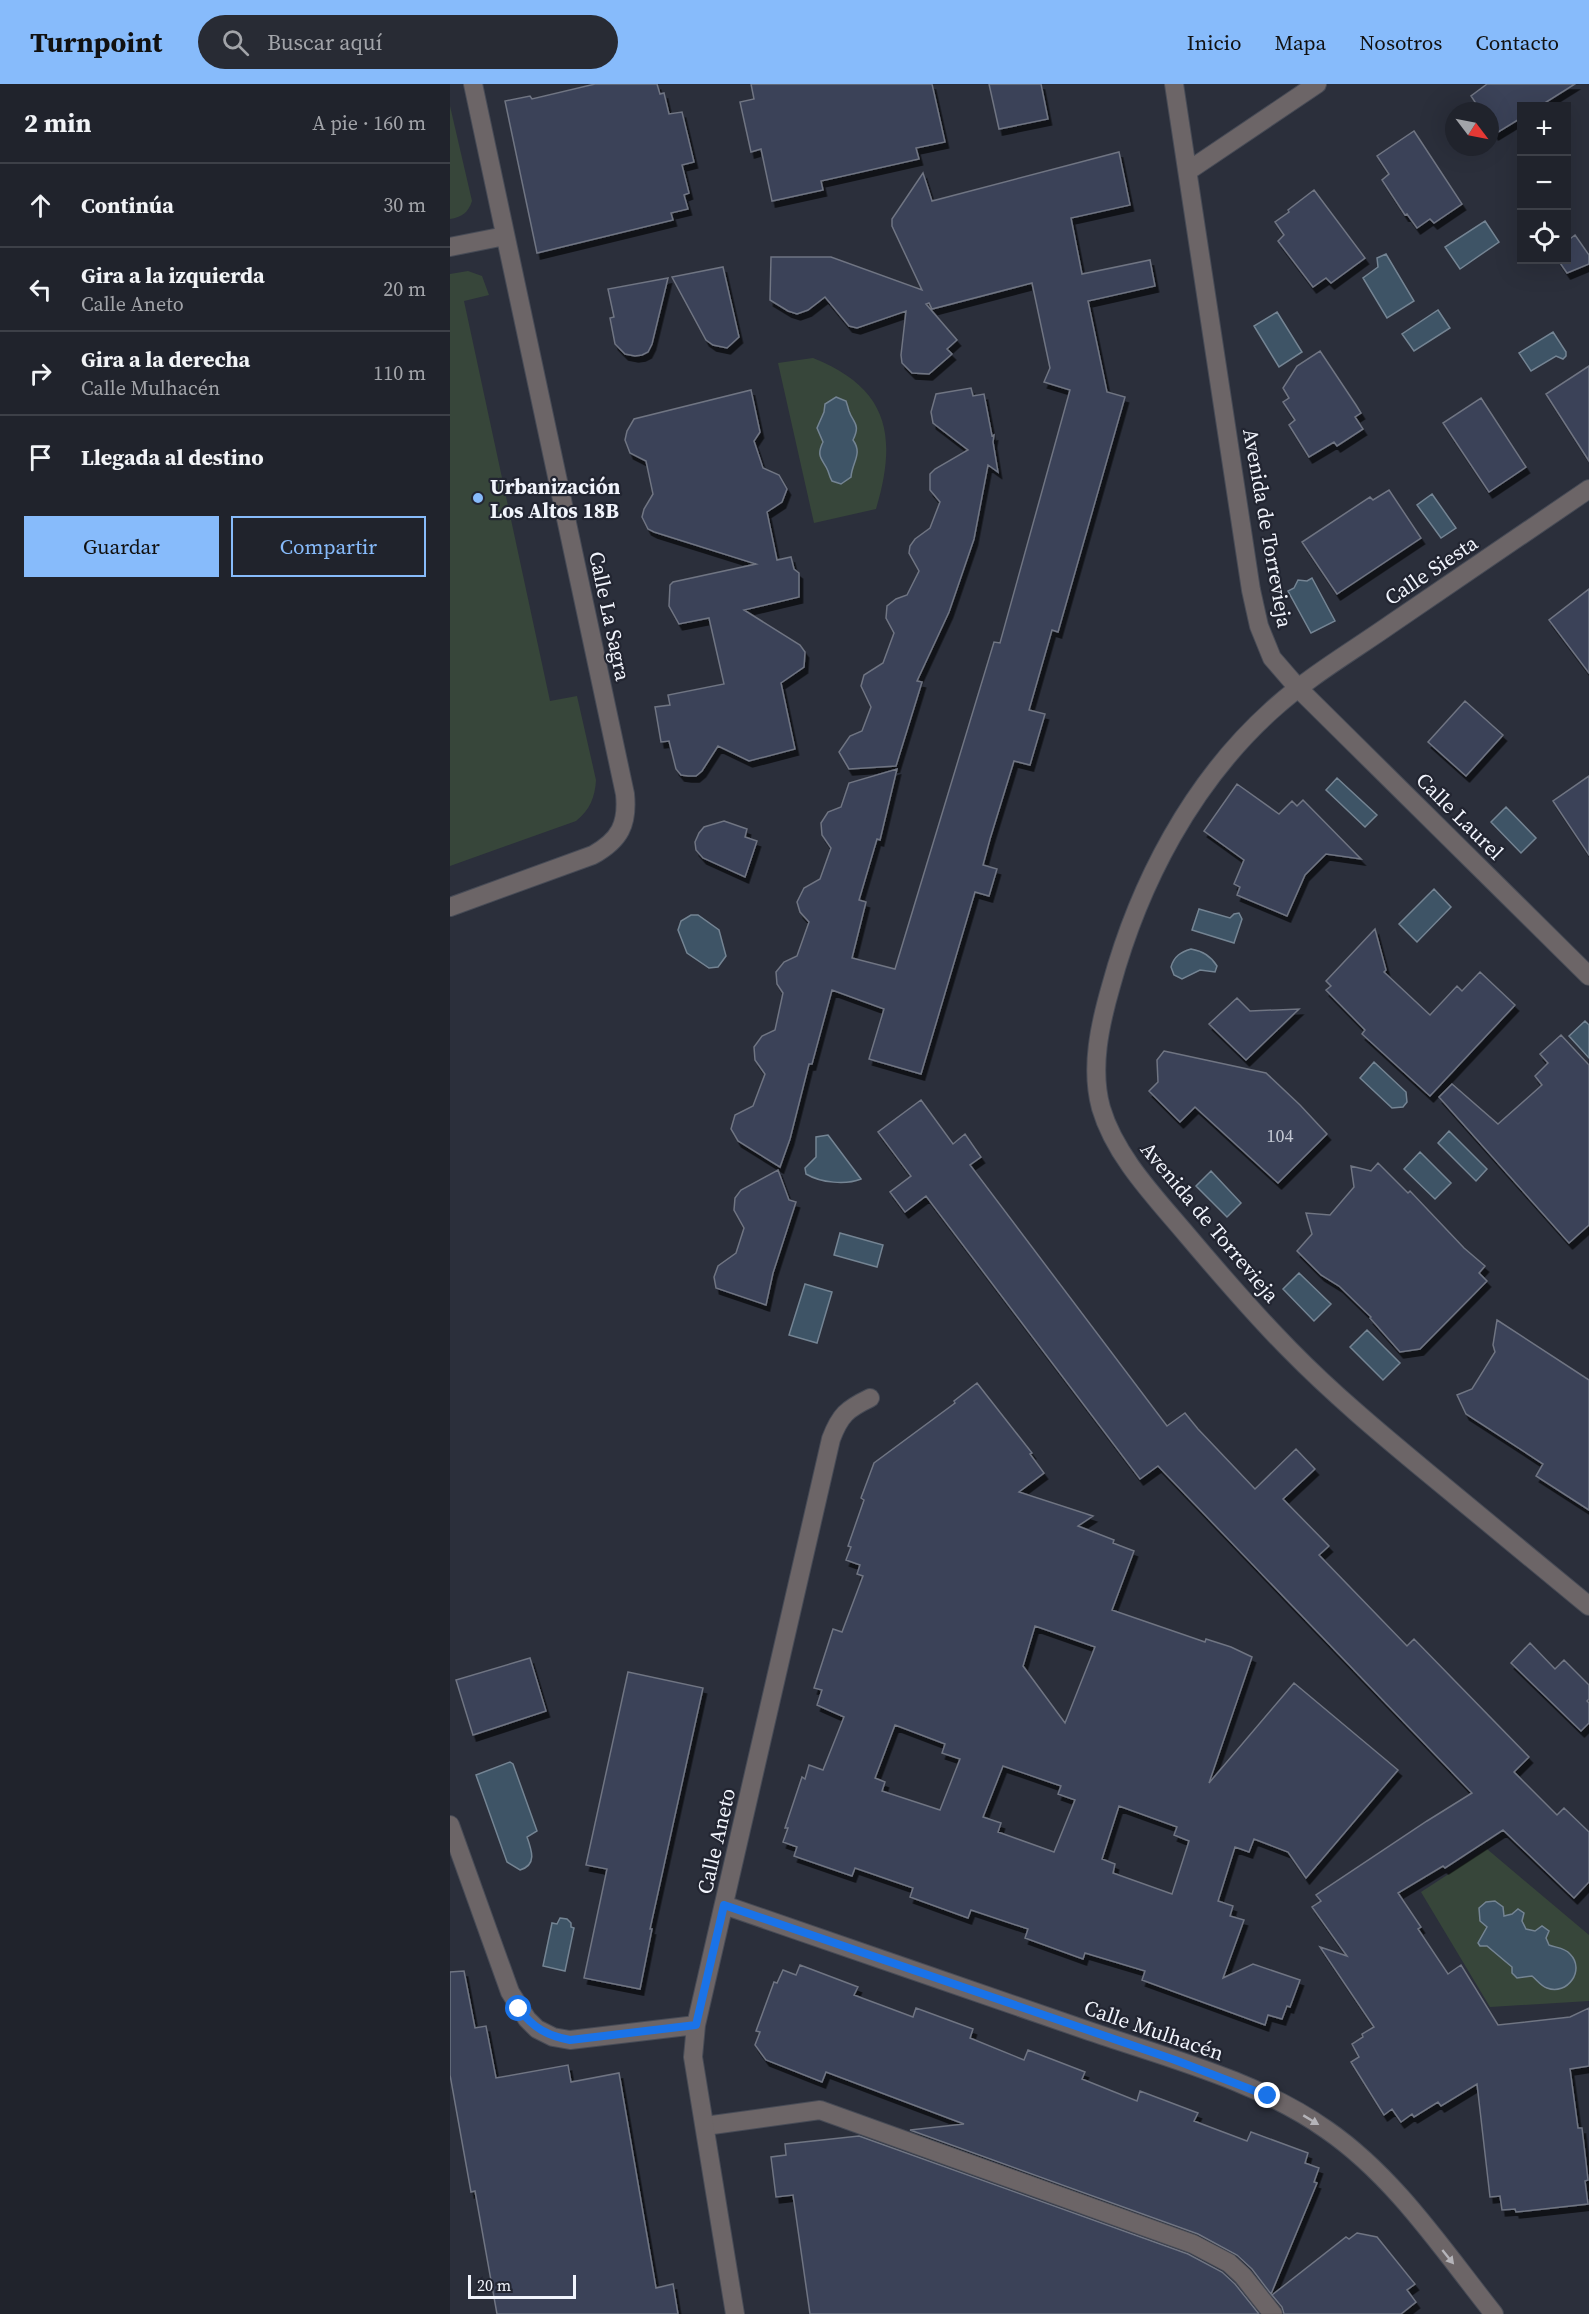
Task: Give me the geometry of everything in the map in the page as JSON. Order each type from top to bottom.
[{"type":"street","name":"Calle La Sagra","points":[[450,907],[593,855],[606,848],[617,837],[624,824],[627,809],[626,794],[473,84]]},
{"type":"street","name":"Avenida de Torrevieja","points":[[1174,84],[1251,590],[1259,626],[1272,658],[1298,688],[1242,739],[1212,776],[1177,827],[1151,876],[1125,939],[1104,1010],[1096,1073],[1102,1112],[1119,1147],[1145,1186],[1222,1276],[1291,1351],[1362,1418],[1589,1606]]},
{"type":"street","points":[[1188,171],[1317,84]]},
{"type":"street","points":[[450,247],[505,236]]},
{"type":"street","name":"Calle Siesta","points":[[1298,688],[1589,489]]},
{"type":"street","name":"Calle Laurel","points":[[1298,688],[1589,976]]},
{"type":"street","name":"Calle Aneto","points":[[735,2314],[693,2057],[696,2025],[831,1438],[838,1420],[852,1406],[870,1398]]},
{"type":"street","points":[[450,1825],[510,1992],[527,2019],[537,2029],[554,2037],[570,2040],[696,2025]]},
{"type":"street","name":"Calle Mulhacén","points":[[724,1905],[1175,2060],[1250,2088],[1288,2106],[1327,2130],[1382,2176],[1494,2314]]},
{"type":"street","points":[[705,2126],[820,2110],[1193,2244],[1229,2263],[1272,2314]]},
{"type":"green space","points":[[450,106],[472,201],[464,214],[450,219]]},
{"type":"green space","name":"Urbanización Los Altos 18B","points":[[468,271],[482,276],[489,295],[464,301],[550,701],[577,696],[596,780],[591,803],[576,821],[450,866],[450,274]]},
{"type":"green space","points":[[813,358],[838,370],[858,384],[872,399],[881,417],[886,437],[883,482],[876,509],[814,523],[778,363]]},
{"type":"green space","points":[[1487,1849],[1589,1935],[1589,2001],[1490,2007],[1421,1892]]},
{"type":"water","points":[[1485,221],[1499,242],[1460,269],[1445,247]]},
{"type":"water","points":[[1386,254],[1414,301],[1387,318],[1363,278],[1378,267],[1377,258]]},
{"type":"water","points":[[1438,310],[1450,328],[1414,351],[1402,334]]},
{"type":"water","points":[[1277,312],[1302,352],[1279,367],[1254,326]]},
{"type":"water","points":[[1553,332],[1566,352],[1566,356],[1563,359],[1556,356],[1531,371],[1519,353]]},
{"type":"water","points":[[836,397],[846,401],[856,424],[853,440],[857,450],[856,458],[851,477],[841,484],[832,481],[821,458],[823,442],[817,428],[825,404]]},
{"type":"water","points":[[1432,494],[1456,528],[1441,538],[1417,505]]},
{"type":"water","points":[[1312,578],[1335,621],[1311,633],[1288,591],[1294,588],[1298,580],[1307,581]]},
{"type":"water","points":[[1337,778],[1377,815],[1365,827],[1326,790]]},
{"type":"water","points":[[1506,807],[1536,838],[1521,853],[1491,822]]},
{"type":"water","points":[[1434,889],[1451,907],[1417,942],[1399,924]]},
{"type":"water","points":[[1199,909],[1230,918],[1239,913],[1242,919],[1234,943],[1192,930]]},
{"type":"water","points":[[691,915],[698,915],[719,930],[726,956],[718,967],[709,968],[687,953],[678,930],[681,921]]},
{"type":"water","points":[[1191,949],[1212,959],[1217,966],[1215,972],[1200,970],[1182,979],[1174,975],[1171,967],[1174,960],[1181,953]]},
{"type":"water","points":[[1585,1021],[1589,1025],[1589,1058],[1569,1036]]},
{"type":"water","points":[[1374,1062],[1406,1092],[1407,1102],[1403,1107],[1392,1108],[1360,1078]]},
{"type":"water","points":[[1449,1131],[1487,1169],[1476,1181],[1438,1143]]},
{"type":"water","points":[[828,1135],[861,1179],[834,1182],[806,1174],[805,1168],[816,1157],[816,1137]]},
{"type":"water","points":[[1420,1152],[1451,1183],[1435,1199],[1404,1169]]},
{"type":"water","points":[[1211,1171],[1241,1203],[1227,1217],[1196,1186]]},
{"type":"water","points":[[840,1233],[883,1245],[877,1267],[834,1255]]},
{"type":"water","points":[[1299,1273],[1331,1304],[1314,1321],[1283,1289]]},
{"type":"water","points":[[805,1284],[832,1292],[817,1343],[789,1335]]},
{"type":"water","points":[[1367,1330],[1400,1363],[1383,1380],[1350,1347]]},
{"type":"water","points":[[510,1762],[513,1764],[537,1831],[527,1837],[532,1857],[529,1865],[520,1870],[507,1862],[476,1775]]},
{"type":"water","points":[[1495,1901],[1503,1907],[1504,1916],[1518,1909],[1524,1913],[1522,1921],[1526,1929],[1535,1931],[1542,1926],[1549,1931],[1546,1938],[1549,1945],[1563,1949],[1570,1954],[1576,1967],[1572,1980],[1567,1985],[1554,1989],[1545,1987],[1532,1976],[1517,1978],[1512,1973],[1512,1967],[1487,1946],[1480,1946],[1478,1943],[1487,1927],[1480,1921],[1479,1908],[1486,1902]]},
{"type":"water","points":[[560,1918],[567,1919],[574,1928],[565,1971],[543,1966],[552,1923],[557,1924]]},
{"type":"building","points":[[595,84],[657,84],[660,94],[664,93],[669,114],[682,112],[694,162],[682,165],[689,193],[684,195],[688,209],[671,213],[673,220],[537,253],[505,101],[530,96],[532,99]]},
{"type":"building","points":[[751,84],[932,84],[945,142],[916,148],[919,159],[821,181],[823,190],[772,201],[761,149],[751,152],[740,102],[754,99]]},
{"type":"building","points":[[989,84],[1041,84],[1048,119],[999,129]]},
{"type":"building","points":[[1487,84],[1575,84],[1546,102],[1517,102],[1517,120],[1499,132],[1499,102],[1475,102],[1471,96]]},
{"type":"building","points":[[1414,131],[1462,204],[1434,223],[1430,219],[1417,228],[1407,214],[1405,215],[1382,180],[1389,174],[1377,156]]},
{"type":"building","points":[[1119,152],[1130,205],[1071,218],[1082,274],[1150,260],[1155,286],[1088,301],[1107,392],[1125,397],[1058,632],[1052,630],[1029,710],[1045,714],[1030,765],[1014,761],[990,839],[983,865],[997,869],[989,896],[975,892],[921,1074],[869,1059],[884,1009],[832,990],[780,1167],[738,1141],[731,1129],[735,1115],[753,1106],[765,1074],[755,1060],[754,1047],[762,1036],[775,1030],[783,993],[777,984],[776,972],[784,962],[797,956],[809,922],[800,912],[797,902],[804,888],[820,879],[831,848],[822,835],[821,823],[828,812],[841,807],[849,783],[897,769],[880,840],[877,839],[859,900],[866,902],[852,958],[895,969],[994,642],[1000,643],[1070,390],[1044,382],[1050,368],[1032,283],[932,309],[929,303],[926,304],[957,340],[947,349],[952,354],[929,374],[912,373],[902,363],[901,355],[906,311],[857,328],[849,326],[825,297],[808,310],[797,314],[788,311],[770,300],[771,257],[831,257],[922,290],[892,226],[892,219],[923,173],[932,201]]},
{"type":"building","points":[[1314,190],[1365,258],[1331,283],[1326,278],[1313,287],[1278,241],[1284,235],[1275,222]]},
{"type":"building","points":[[1575,235],[1589,255],[1589,264],[1567,273],[1561,264],[1571,264],[1571,238]]},
{"type":"building","points":[[723,267],[739,337],[727,348],[713,345],[706,340],[672,277]]},
{"type":"building","points":[[668,278],[648,352],[635,356],[625,354],[615,344],[610,318],[614,317],[608,289]]},
{"type":"building","points":[[1320,351],[1361,413],[1355,417],[1363,429],[1337,446],[1334,442],[1309,457],[1289,425],[1295,420],[1283,402],[1289,398],[1283,388],[1297,366]]},
{"type":"building","points":[[1589,366],[1589,461],[1546,394]]},
{"type":"building","points":[[971,388],[973,396],[984,394],[992,436],[994,435],[998,472],[988,465],[974,539],[949,612],[917,681],[922,682],[896,766],[849,769],[839,752],[850,736],[862,731],[871,707],[861,686],[864,675],[883,663],[894,633],[886,618],[887,606],[907,595],[919,571],[909,553],[910,546],[915,539],[930,528],[940,502],[930,490],[930,474],[968,450],[933,423],[931,412],[936,394]]},
{"type":"building","points":[[751,390],[760,432],[754,441],[763,468],[779,475],[787,489],[782,502],[767,512],[777,560],[791,557],[794,569],[799,573],[799,597],[744,610],[800,645],[805,652],[804,667],[781,683],[795,749],[749,761],[718,746],[702,771],[696,776],[681,775],[676,769],[669,741],[661,742],[655,707],[670,705],[668,695],[724,684],[709,618],[679,624],[669,606],[670,585],[673,582],[756,564],[648,529],[642,517],[653,494],[646,461],[630,453],[625,440],[634,419]]},
{"type":"building","points":[[1481,398],[1526,467],[1489,492],[1443,423]]},
{"type":"building","points":[[1389,490],[1421,538],[1337,594],[1302,542],[1370,497],[1373,500]]},
{"type":"building","points":[[1589,589],[1589,673],[1549,620]]},
{"type":"building","points":[[1465,701],[1503,735],[1466,776],[1428,742]]},
{"type":"building","points":[[1589,776],[1589,855],[1553,801]]},
{"type":"building","points":[[1237,784],[1279,814],[1292,801],[1297,806],[1303,800],[1361,859],[1326,854],[1305,875],[1287,916],[1237,895],[1240,887],[1234,884],[1244,860],[1204,831]]},
{"type":"building","points":[[724,821],[747,829],[745,837],[757,841],[745,877],[703,858],[696,850],[695,842],[704,827]]},
{"type":"building","points":[[1375,929],[1386,970],[1384,972],[1430,1015],[1457,986],[1462,991],[1480,972],[1515,1005],[1430,1096],[1362,1034],[1365,1030],[1326,990],[1331,986],[1326,981]]},
{"type":"building","points":[[1237,998],[1250,1011],[1299,1009],[1246,1060],[1209,1024]]},
{"type":"building","points":[[1561,1035],[1589,1065],[1589,1225],[1569,1243],[1439,1097],[1452,1084],[1498,1124],[1542,1085],[1535,1076],[1548,1063],[1540,1054]]},
{"type":"building","points":[[1164,1051],[1266,1073],[1327,1134],[1278,1183],[1195,1107],[1180,1122],[1149,1091],[1158,1082],[1157,1060]]},
{"type":"building","points":[[921,1100],[953,1144],[965,1134],[981,1157],[970,1165],[1167,1426],[1185,1413],[1255,1489],[1296,1449],[1315,1469],[1283,1499],[1329,1546],[1319,1555],[1407,1646],[1414,1639],[1529,1757],[1514,1772],[1557,1815],[1564,1808],[1589,1832],[1589,1882],[1574,1898],[1503,1830],[1445,1868],[1443,1866],[1398,1893],[1421,1927],[1418,1929],[1448,1974],[1461,1965],[1498,2025],[1570,2017],[1589,2008],[1589,2066],[1570,2069],[1578,2128],[1582,2128],[1588,2180],[1585,2181],[1588,2204],[1516,2212],[1515,2209],[1502,2210],[1500,2196],[1490,2197],[1477,2084],[1441,2106],[1438,2102],[1414,2117],[1412,2114],[1401,2122],[1392,2109],[1384,2115],[1351,2062],[1359,2057],[1352,2044],[1374,2027],[1320,1947],[1347,1956],[1312,1907],[1321,1901],[1316,1895],[1472,1793],[1158,1466],[1140,1479],[926,1196],[905,1212],[890,1192],[911,1176],[878,1132]]},
{"type":"building","points":[[1378,1163],[1408,1193],[1410,1191],[1464,1248],[1485,1266],[1479,1273],[1487,1281],[1420,1349],[1400,1352],[1371,1317],[1339,1286],[1321,1275],[1297,1251],[1312,1234],[1306,1213],[1330,1215],[1354,1187],[1351,1166],[1371,1171]]},
{"type":"building","points":[[778,1170],[789,1200],[796,1202],[773,1273],[766,1305],[716,1288],[714,1277],[718,1266],[736,1253],[744,1228],[734,1210],[735,1198],[741,1190]]},
{"type":"building","points":[[1497,1320],[1589,1380],[1589,1510],[1536,1476],[1543,1464],[1466,1414],[1457,1395],[1472,1389],[1495,1352],[1493,1345]]},
{"type":"building","points":[[977,1383],[1032,1453],[1030,1454],[1044,1473],[1019,1492],[1093,1516],[1078,1526],[1114,1540],[1113,1543],[1134,1551],[1112,1610],[1205,1642],[1206,1639],[1231,1647],[1252,1657],[1209,1783],[1294,1683],[1398,1770],[1306,1878],[1288,1852],[1254,1839],[1249,1852],[1235,1847],[1218,1901],[1233,1906],[1230,1916],[1244,1920],[1223,1978],[1253,1964],[1300,1980],[1290,2007],[1287,2006],[1282,2019],[1268,2015],[1265,2025],[1142,1980],[1145,1971],[1085,1953],[1083,1959],[1025,1938],[1028,1929],[971,1910],[968,1918],[910,1897],[913,1888],[855,1868],[852,1876],[794,1856],[797,1847],[783,1842],[788,1828],[785,1828],[802,1777],[805,1779],[809,1765],[823,1770],[844,1717],[817,1705],[822,1690],[814,1688],[833,1629],[842,1632],[863,1576],[857,1574],[860,1565],[846,1560],[851,1547],[848,1546],[864,1500],[861,1498],[874,1463],[955,1403],[954,1401]],"holes":[[[1035,1626],[1095,1647],[1065,1723],[1023,1666]],[[895,1725],[945,1744],[942,1753],[960,1759],[940,1810],[882,1791],[885,1782],[875,1778]],[[1003,1766],[1061,1786],[1058,1794],[1075,1800],[1054,1852],[998,1832],[1001,1823],[983,1817]],[[1119,1806],[1177,1827],[1174,1835],[1189,1841],[1172,1894],[1113,1873],[1115,1864],[1102,1859]]]},
{"type":"building","points":[[1530,1643],[1555,1669],[1564,1660],[1589,1685],[1587,1701],[1589,1703],[1589,1723],[1581,1731],[1511,1663]]},
{"type":"building","points":[[530,1658],[546,1711],[473,1735],[456,1680]]},
{"type":"building","points":[[628,1672],[703,1688],[650,1929],[652,1929],[640,1989],[584,1978],[607,1869],[586,1865]]},
{"type":"building","points":[[800,1965],[858,1987],[854,1995],[913,2017],[916,2008],[973,2029],[970,2038],[1024,2060],[1028,2050],[1085,2072],[1082,2079],[1137,2101],[1140,2091],[1198,2113],[1194,2121],[1247,2141],[1251,2132],[1308,2153],[1305,2163],[1319,2168],[1314,2182],[1317,2183],[1271,2294],[1252,2269],[1237,2255],[1198,2234],[910,2130],[964,2124],[826,2072],[822,2082],[766,2060],[755,2045],[760,2032],[756,2031],[774,1982],[777,1983],[783,1970],[796,1975]]},
{"type":"building","points":[[464,1971],[475,2028],[486,2026],[496,2078],[568,2065],[571,2082],[619,2073],[656,2288],[673,2284],[678,2314],[497,2314],[475,2191],[471,2192],[450,2075],[450,1972]]},
{"type":"building","points":[[859,2136],[1188,2254],[1222,2272],[1235,2284],[1259,2314],[810,2314],[793,2195],[776,2197],[771,2157],[786,2155],[785,2144]]},
{"type":"building","points":[[1357,2233],[1377,2237],[1415,2284],[1407,2290],[1416,2302],[1401,2314],[1284,2314],[1282,2307],[1272,2295],[1346,2237],[1349,2239]]},
{"type":"place","name":"Urbanización Los Altos 18B","points":[[478,498]]},
{"type":"route","points":[[519,2009],[537,2029],[554,2037],[570,2040],[696,2025],[724,1905],[1175,2060],[1268,2096]]}]
